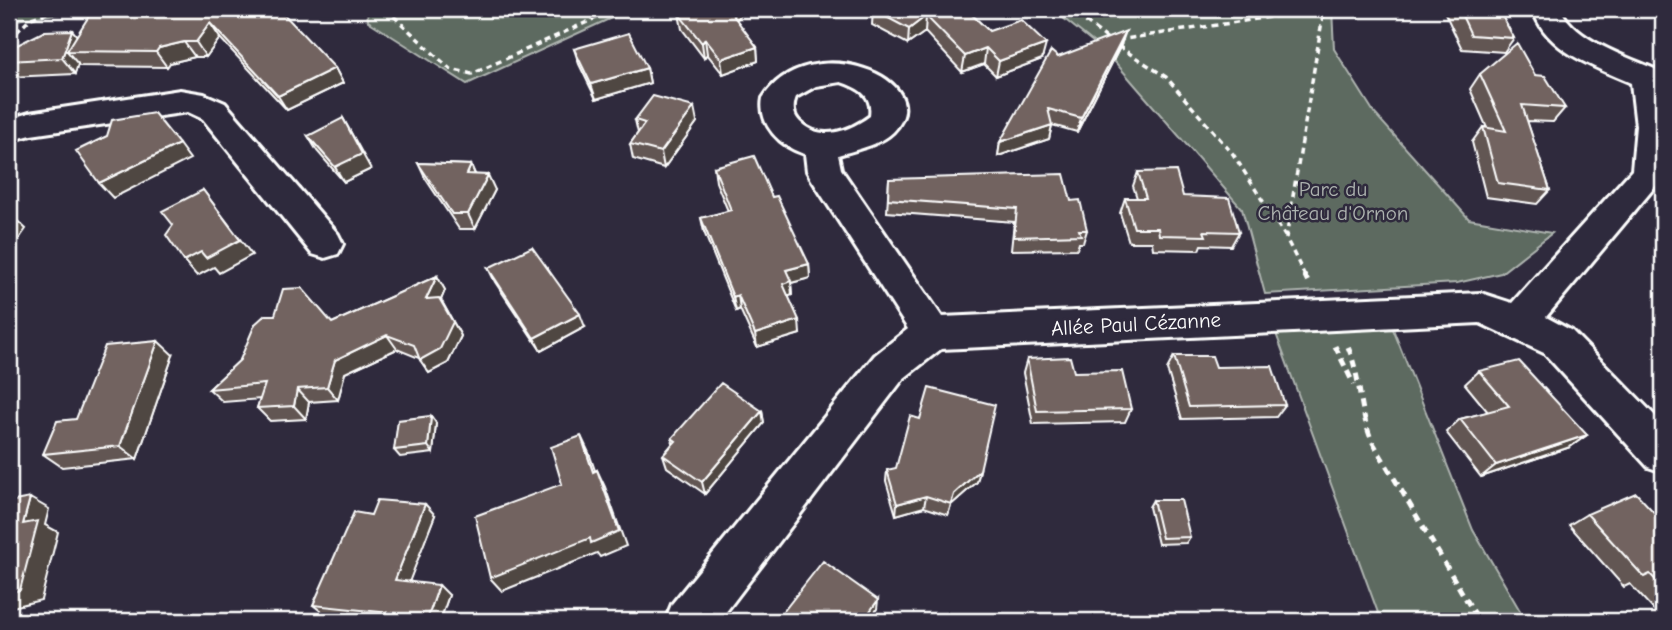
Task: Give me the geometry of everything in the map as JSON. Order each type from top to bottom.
[{"type":"street","points":[[1519,322],[1648,174],[1654,145],[1652,106],[1655,71],[1587,51],[1552,24],[1547,9]]},
{"type":"street","points":[[9,130],[29,124],[180,101],[205,106],[214,111],[324,244]]},
{"type":"street","points":[[689,621],[889,367],[932,333],[824,171],[820,146]]},
{"type":"street","name":"Allée Paul Cézanne","points":[[932,333],[1481,308],[1519,322],[1558,342],[1663,453]]},
{"type":"path","points":[[9,40],[21,22],[44,12],[61,9]]},
{"type":"path","points":[[386,9],[450,69],[472,74],[616,9]]},
{"type":"path","points":[[1069,9],[1166,77],[1233,154],[1286,238]]},
{"type":"path","points":[[1111,41],[1324,9]]},
{"type":"path","points":[[1330,337],[1357,389]]},
{"type":"green space","points":[[9,9],[89,9],[9,21]]},
{"type":"green space","points":[[367,9],[631,9],[467,84],[368,21]]},
{"type":"green space","name":"Parc du Château d'Ornon","points":[[1052,9],[1332,9],[1334,49],[1375,114],[1469,219],[1552,233],[1501,273],[1457,283],[1265,294],[1242,209],[1109,55]]},
{"type":"green space","points":[[1391,324],[1473,530],[1526,621],[1381,621],[1274,328]]},
{"type":"building","points":[[279,9],[335,68],[278,96],[210,23],[196,42],[159,48],[156,52],[67,51],[89,16],[98,16],[102,10]]},
{"type":"building","points":[[697,9],[732,9],[730,11],[757,47],[721,59],[705,39],[702,43],[679,14]]},
{"type":"building","points":[[874,9],[966,9],[989,31],[1021,20],[1046,44],[999,61],[986,48],[965,56],[926,16],[909,29]]},
{"type":"building","points":[[1459,9],[1498,9],[1514,38],[1471,35]]},
{"type":"building","points":[[72,30],[62,58],[9,61],[9,49],[45,31]]},
{"type":"building","points":[[1126,31],[1081,118],[1048,109],[1052,125],[1000,142],[1051,51],[1058,57]]},
{"type":"building","points":[[629,33],[647,68],[591,84],[574,49]]},
{"type":"building","points":[[1517,43],[1535,75],[1545,76],[1565,108],[1522,105],[1550,190],[1498,183],[1483,127],[1506,131],[1480,74]]},
{"type":"building","points":[[653,96],[694,107],[661,152],[630,144],[645,123],[635,120]]},
{"type":"building","points":[[154,113],[179,144],[99,183],[76,151],[107,136],[112,120]]},
{"type":"building","points":[[343,118],[362,154],[335,167],[308,136]]},
{"type":"building","points":[[754,156],[772,197],[777,196],[809,264],[786,270],[791,281],[783,284],[799,320],[755,334],[738,295],[733,297],[701,218],[731,210],[714,167]]},
{"type":"building","points":[[418,163],[471,165],[467,174],[488,175],[468,214],[452,214]]},
{"type":"building","points":[[1176,171],[1183,196],[1229,198],[1239,232],[1204,231],[1206,236],[1159,235],[1158,228],[1134,228],[1125,198],[1146,198],[1138,172]]},
{"type":"building","points":[[1064,174],[1071,201],[1080,200],[1087,230],[1079,230],[1081,235],[1014,237],[1017,209],[888,199],[889,179]]},
{"type":"building","points":[[203,190],[240,240],[206,258],[201,252],[184,261],[166,235],[173,225],[162,211]]},
{"type":"building","points":[[532,247],[580,314],[534,338],[488,268]]},
{"type":"building","points":[[437,276],[426,299],[439,298],[453,322],[440,349],[420,360],[414,345],[387,335],[335,360],[327,387],[297,389],[294,406],[257,408],[265,384],[209,389],[240,360],[255,324],[265,315],[275,315],[283,289],[302,288],[332,323]]},
{"type":"building","points":[[158,341],[120,446],[43,454],[57,421],[76,419],[105,346]]},
{"type":"building","points":[[1174,356],[1212,356],[1216,367],[1272,366],[1285,405],[1189,407]]},
{"type":"building","points":[[1070,357],[1074,372],[1122,371],[1131,409],[1037,411],[1027,359]]},
{"type":"building","points":[[1519,361],[1587,435],[1496,465],[1460,419],[1509,406],[1479,371]]},
{"type":"building","points":[[721,383],[762,411],[702,482],[663,455],[676,441],[672,438]]},
{"type":"building","points":[[929,388],[995,405],[980,470],[954,494],[951,504],[926,496],[897,504],[887,470],[896,468],[910,416],[920,419]]},
{"type":"building","points":[[431,416],[428,446],[394,450],[398,420]]},
{"type":"building","points":[[581,436],[593,472],[597,470],[619,531],[591,543],[590,538],[490,578],[475,516],[562,484],[551,447]]},
{"type":"building","points":[[1636,493],[1663,522],[1663,588],[1650,574],[1644,577],[1587,514]]},
{"type":"building","points":[[30,498],[23,524],[38,521],[20,590],[9,593],[9,502]]},
{"type":"building","points":[[377,500],[425,504],[395,580],[439,585],[428,617],[313,605],[354,512],[371,515]]},
{"type":"building","points":[[1153,500],[1181,500],[1190,537],[1162,538]]},
{"type":"building","points":[[823,561],[878,600],[863,621],[776,621]]}]
